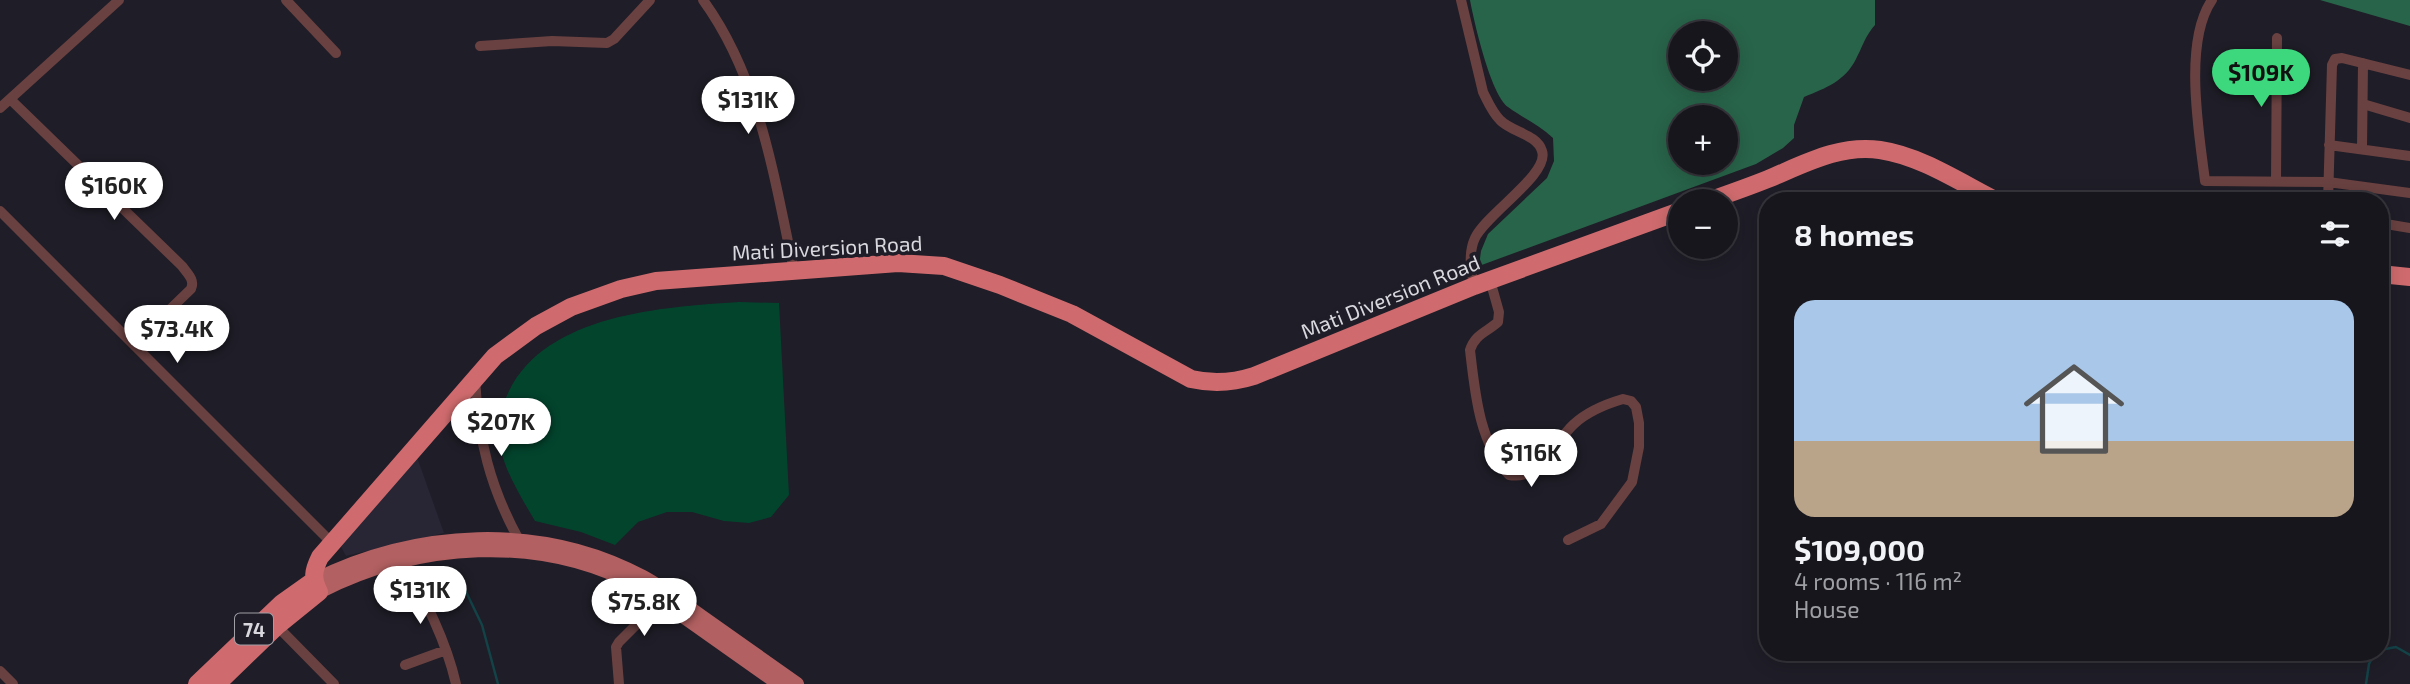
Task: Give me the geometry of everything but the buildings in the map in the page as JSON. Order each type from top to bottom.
[{"type":"highway","points":[[1738,189],[1813,159],[1859,149],[1881,150],[1921,163],[1979,192]]},
{"type":"highway","name":"Mati Diversion Road","points":[[316,587],[316,565],[331,542],[495,356],[536,326],[596,296],[656,281],[898,263],[944,266],[1072,314],[1191,379],[1226,382],[1254,376],[1482,283],[1668,215]]},
{"type":"highway","points":[[2389,275],[2410,277]]},
{"type":"highway","name":"74","points":[[204,684],[277,626],[316,587]]},
{"type":"highway","name":"74","points":[[204,684],[282,603],[316,587]]},
{"type":"main road","name":"74","points":[[316,587],[350,564],[399,549],[460,540],[519,546],[597,568],[664,597],[797,684]]},
{"type":"main road","name":"74","points":[[316,587],[403,560],[450,552],[519,546]]},
{"type":"main road","name":"74","points":[[664,597],[779,684]]},
{"type":"street","points":[[286,0],[336,53]]},
{"type":"street","points":[[480,46],[552,41],[607,43],[614,39],[650,0]]},
{"type":"street","points":[[703,0],[716,18],[731,48],[759,119],[794,270]]},
{"type":"street","points":[[1461,0],[1483,92],[1489,106],[1501,122],[1541,146],[1544,155],[1541,167],[1485,223],[1474,239],[1470,255],[1499,312],[1498,322],[1479,334],[1470,350],[1480,417],[1493,452],[1509,475],[1518,477],[1529,474],[1542,463],[1576,422],[1593,411],[1623,399],[1631,401],[1636,407],[1639,447],[1632,482],[1601,524],[1568,540]]},
{"type":"street","points":[[2212,0],[2203,18],[2195,77],[2205,181],[2328,182],[2410,193]]},
{"type":"street","points":[[0,108],[117,1]]},
{"type":"street","points":[[2276,181],[2277,38]]},
{"type":"street","points":[[2328,192],[2333,62],[2338,57],[2410,75]]},
{"type":"street","points":[[2362,149],[2363,63]]},
{"type":"street","points":[[10,99],[183,266],[191,279],[191,289],[134,344]]},
{"type":"street","points":[[2363,104],[2410,118]]},
{"type":"street","points":[[2329,145],[2410,156]]},
{"type":"street","points":[[0,211],[331,542]]},
{"type":"street","points":[[2389,224],[2410,228]]},
{"type":"street","points":[[475,378],[478,423],[486,462],[519,546]]},
{"type":"street","points":[[403,560],[421,592],[446,650],[456,684]]},
{"type":"street","points":[[620,684],[616,648],[618,642],[664,597]]},
{"type":"street","points":[[277,626],[334,684]]},
{"type":"street","points":[[405,665],[446,650]]},
{"type":"street","points":[[0,671],[13,684]]},
{"type":"shaded area","points":[[417,457],[444,533],[346,556],[341,547]]},
{"type":"green space","points":[[1470,0],[1875,0],[1875,25],[1852,67],[1827,87],[1804,97],[1794,125],[1794,138],[1783,148],[1756,164],[1738,171],[1738,105],[1668,105],[1668,175],[1726,175],[1688,189],[1668,189],[1668,196],[1479,266],[1481,251],[1488,234],[1547,178],[1554,161],[1553,138],[1502,100],[1484,57]]},
{"type":"green space","points":[[2320,0],[2410,0],[2410,26]]},
{"type":"green space","points":[[739,302],[779,303],[789,495],[771,517],[749,523],[724,521],[692,512],[667,512],[638,522],[615,545],[581,532],[535,521],[506,467],[498,432],[499,416],[509,391],[527,365],[550,345],[578,330],[610,320],[676,307]]},
{"type":"waterway","points":[[457,573],[482,625],[498,684]]},
{"type":"waterway","points":[[2389,648],[2396,647],[2410,655]]},
{"type":"waterway","points":[[2366,684],[2371,661]]}]
